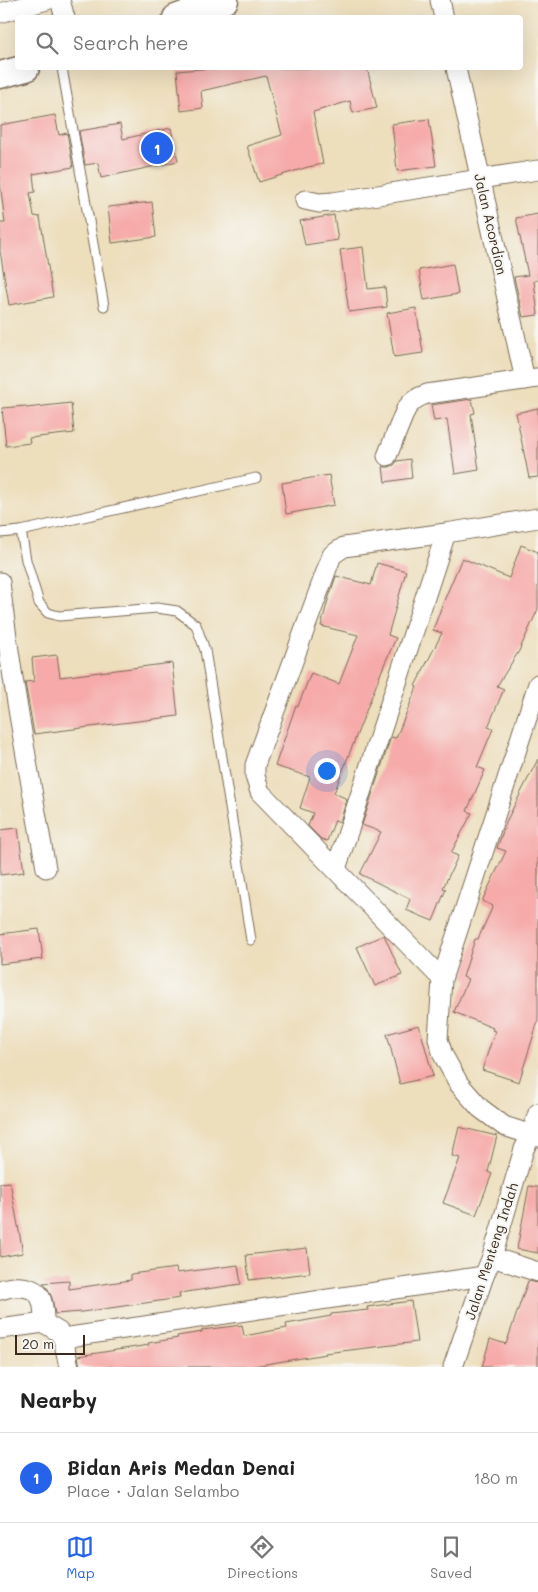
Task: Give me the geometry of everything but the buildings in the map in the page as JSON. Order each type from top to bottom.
[{"type":"street","points":[[0,13],[47,0]]},
{"type":"street","points":[[60,0],[64,15]]},
{"type":"street","points":[[184,15],[225,0]]},
{"type":"street","points":[[440,0],[443,15]]},
{"type":"street","points":[[0,75],[19,70]]},
{"type":"street","name":"Jalan Acordion","points":[[456,70],[481,179],[532,379]]},
{"type":"street","points":[[305,200],[320,203],[333,202],[538,170]]},
{"type":"street","points":[[387,456],[406,410],[417,397],[532,379]]},
{"type":"street","points":[[442,979],[260,792],[255,776],[255,765],[332,555],[344,546],[446,533],[538,518]]},
{"type":"street","points":[[336,869],[446,533]]},
{"type":"street","points":[[0,582],[5,626],[46,868]]},
{"type":"street","points":[[534,1136],[504,1126],[480,1108],[459,1084],[443,1055],[438,1039],[442,979],[538,684]]},
{"type":"street","name":"Jalan Menteng Indah","points":[[453,1367],[492,1257],[524,1149],[534,1136],[538,1113]]},
{"type":"street","points":[[492,1257],[538,1272]]},
{"type":"street","points":[[63,1338],[484,1276]]},
{"type":"street","points":[[0,1290],[27,1287],[36,1292],[42,1300],[44,1323]]},
{"type":"street","points":[[0,1329],[44,1323],[59,1332],[63,1338],[69,1367]]},
{"type":"lane","points":[[62,70],[104,306]]},
{"type":"lane","points":[[0,534],[21,531],[256,478]]},
{"type":"lane","points":[[21,531],[26,560],[39,603],[48,613],[60,616],[157,608],[177,612],[196,625],[205,650],[251,940]]},
{"type":"place","name":"Bidan Aris Medan Denai","points":[[157,148]]}]
